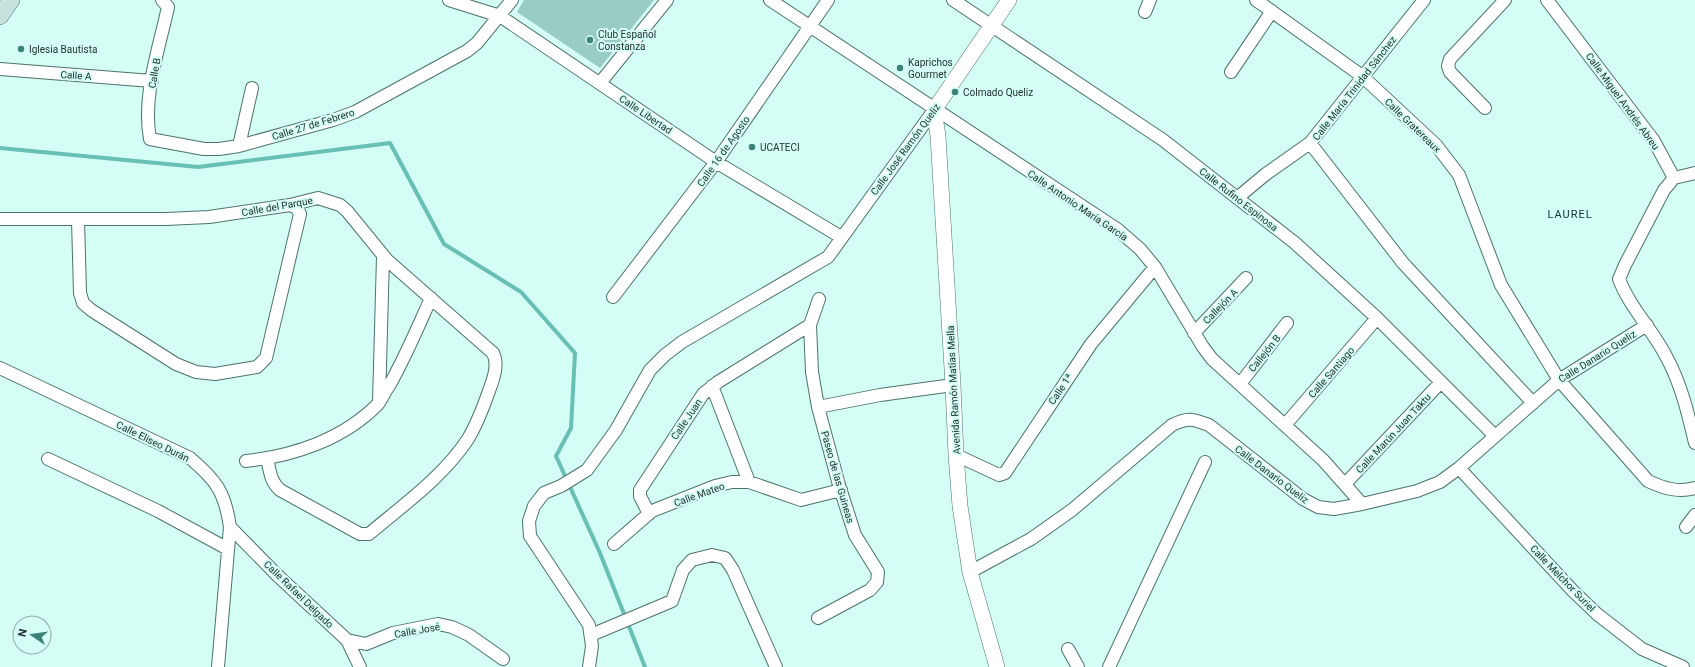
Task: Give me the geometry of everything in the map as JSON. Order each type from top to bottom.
[{"type":"main road","points":[[0,16],[11,0]]},
{"type":"street","name":"Calle Libertad","points":[[449,0],[500,16],[716,162],[841,237]]},
{"type":"street","name":"Calle 27 de Febrero","points":[[150,139],[204,149],[219,149],[239,146],[333,120],[355,112],[467,51],[477,43],[512,0]]},
{"type":"street","points":[[600,83],[667,0]]},
{"type":"street","name":"Calle Antonio María García","points":[[770,0],[1117,230],[1140,249],[1155,267],[1194,333],[1212,359],[1285,425],[1345,484],[1362,504]]},
{"type":"street","name":"Calle 16 de Agosto","points":[[613,297],[716,162],[809,25],[828,0]]},
{"type":"street","name":"Calle Rufino Espinosa","points":[[953,0],[1163,140],[1295,243],[1377,318],[1494,435]]},
{"type":"street","name":"Calle José Ramón Queliz","points":[[841,237],[934,110],[1009,0]]},
{"type":"street","points":[[1145,12],[1150,0]]},
{"type":"street","name":"Calle Gratereaux","points":[[1256,0],[1362,76],[1436,145],[1459,175],[1501,285],[1559,380],[1648,481],[1664,488],[1685,491],[1695,488]]},
{"type":"street","name":"Calle María Trinidad Sánchez","points":[[1237,198],[1266,174],[1310,144],[1362,76],[1424,0]]},
{"type":"street","points":[[1485,108],[1450,72],[1448,66],[1450,59],[1505,0]]},
{"type":"street","name":"Calle Miguel Andrés Abreu","points":[[1547,0],[1654,142],[1674,178]]},
{"type":"street","name":"Calle B","points":[[150,139],[147,125],[152,81],[165,3]]},
{"type":"street","points":[[1231,72],[1272,11]]},
{"type":"street","name":"Calle A","points":[[0,69],[152,81]]},
{"type":"street","points":[[239,146],[252,88]]},
{"type":"street","name":"Avenida Ramón Matías Mella","points":[[934,110],[938,136],[956,455],[970,572],[997,667]]},
{"type":"street","points":[[1310,144],[1403,263],[1533,403]]},
{"type":"street","points":[[1695,173],[1674,178],[1664,190],[1619,279],[1626,296],[1668,358],[1682,394],[1695,442]]},
{"type":"street","name":"Calle del Parque","points":[[0,219],[78,220],[209,217],[290,206],[318,198],[340,205],[384,256],[493,353],[496,363],[492,384],[481,414],[467,439],[443,469],[369,534],[360,534],[280,490],[271,478],[267,458]]},
{"type":"street","points":[[78,220],[80,293],[83,303],[91,310],[176,364],[196,372],[215,374],[257,367],[266,358],[300,214],[297,208],[290,206]]},
{"type":"street","points":[[588,667],[592,646],[589,625],[530,536],[529,521],[534,506],[544,493],[561,486],[587,470],[616,430],[650,370],[666,355],[682,342],[828,257],[841,237]]},
{"type":"street","points":[[379,403],[384,256]]},
{"type":"street","name":"Calle 1ª","points":[[956,455],[999,475],[1005,473],[1091,344],[1155,267]]},
{"type":"street","name":"Callejón A","points":[[1194,333],[1246,278]]},
{"type":"street","points":[[246,461],[267,458],[324,442],[354,424],[379,403],[406,353],[431,298]]},
{"type":"street","name":"Paseo de las Guineas","points":[[818,618],[870,590],[877,582],[878,572],[855,535],[818,407],[812,372],[810,325],[819,299]]},
{"type":"street","name":"Calle Santiago","points":[[1285,425],[1377,318]]},
{"type":"street","name":"Callejón B","points":[[1240,384],[1288,323]]},
{"type":"street","name":"Calle Juan","points":[[649,514],[640,496],[640,490],[696,403],[712,386],[810,325]]},
{"type":"street","name":"Calle Danario Queliz","points":[[970,572],[1031,539],[1072,510],[1172,425],[1182,420],[1193,419],[1209,425],[1303,499],[1318,507],[1334,509],[1417,491],[1440,482],[1459,468],[1494,435],[1559,380],[1647,325]]},
{"type":"street","name":"Calle Eliseo Durán","points":[[0,368],[190,458],[211,476],[227,504],[230,527],[218,667]]},
{"type":"street","name":"Calle Marún Juan Taktu","points":[[1345,484],[1441,382]]},
{"type":"street","points":[[818,407],[880,395],[953,385]]},
{"type":"street","points":[[712,386],[749,482]]},
{"type":"street","points":[[48,459],[158,511],[228,548]]},
{"type":"street","points":[[1109,667],[1205,462]]},
{"type":"street","name":"Calle Melchor Suriel","points":[[1459,468],[1573,591],[1597,614],[1642,649],[1683,667]]},
{"type":"street","name":"Calle Mateo","points":[[614,544],[649,514],[715,486],[732,482],[749,482],[801,500],[841,490]]},
{"type":"street","points":[[1686,527],[1695,515]]},
{"type":"street","name":"Calle Rafael Delgado","points":[[230,527],[277,575],[347,640],[360,667]]},
{"type":"street","points":[[591,635],[672,601],[683,570],[692,560],[712,555],[725,558],[733,570],[776,667]]},
{"type":"street","name":"Calle José","points":[[347,640],[366,644],[393,633],[438,624],[452,627],[469,635],[503,659]]},
{"type":"street","points":[[1068,649],[1078,667]]},
{"type":"shaded area","name":"Club Español Constanza","points":[[524,0],[654,0],[600,68],[517,12]]},
{"type":"waterway","points":[[0,148],[198,167],[390,143],[444,244],[521,292],[575,353],[571,428],[556,456],[600,553],[645,667]]},
{"type":"place","name":"Club Español Constanza","points":[[590,40]]},
{"type":"place","name":"Iglesia Bautista","points":[[21,49]]},
{"type":"place","name":"Kaprichos Gourmet","points":[[900,68]]},
{"type":"place","name":"Colmado Queliz","points":[[955,92]]},
{"type":"place","name":"UCATECI","points":[[752,147]]},
{"type":"district","name":"LAUREL","points":[[1570,214]]}]
